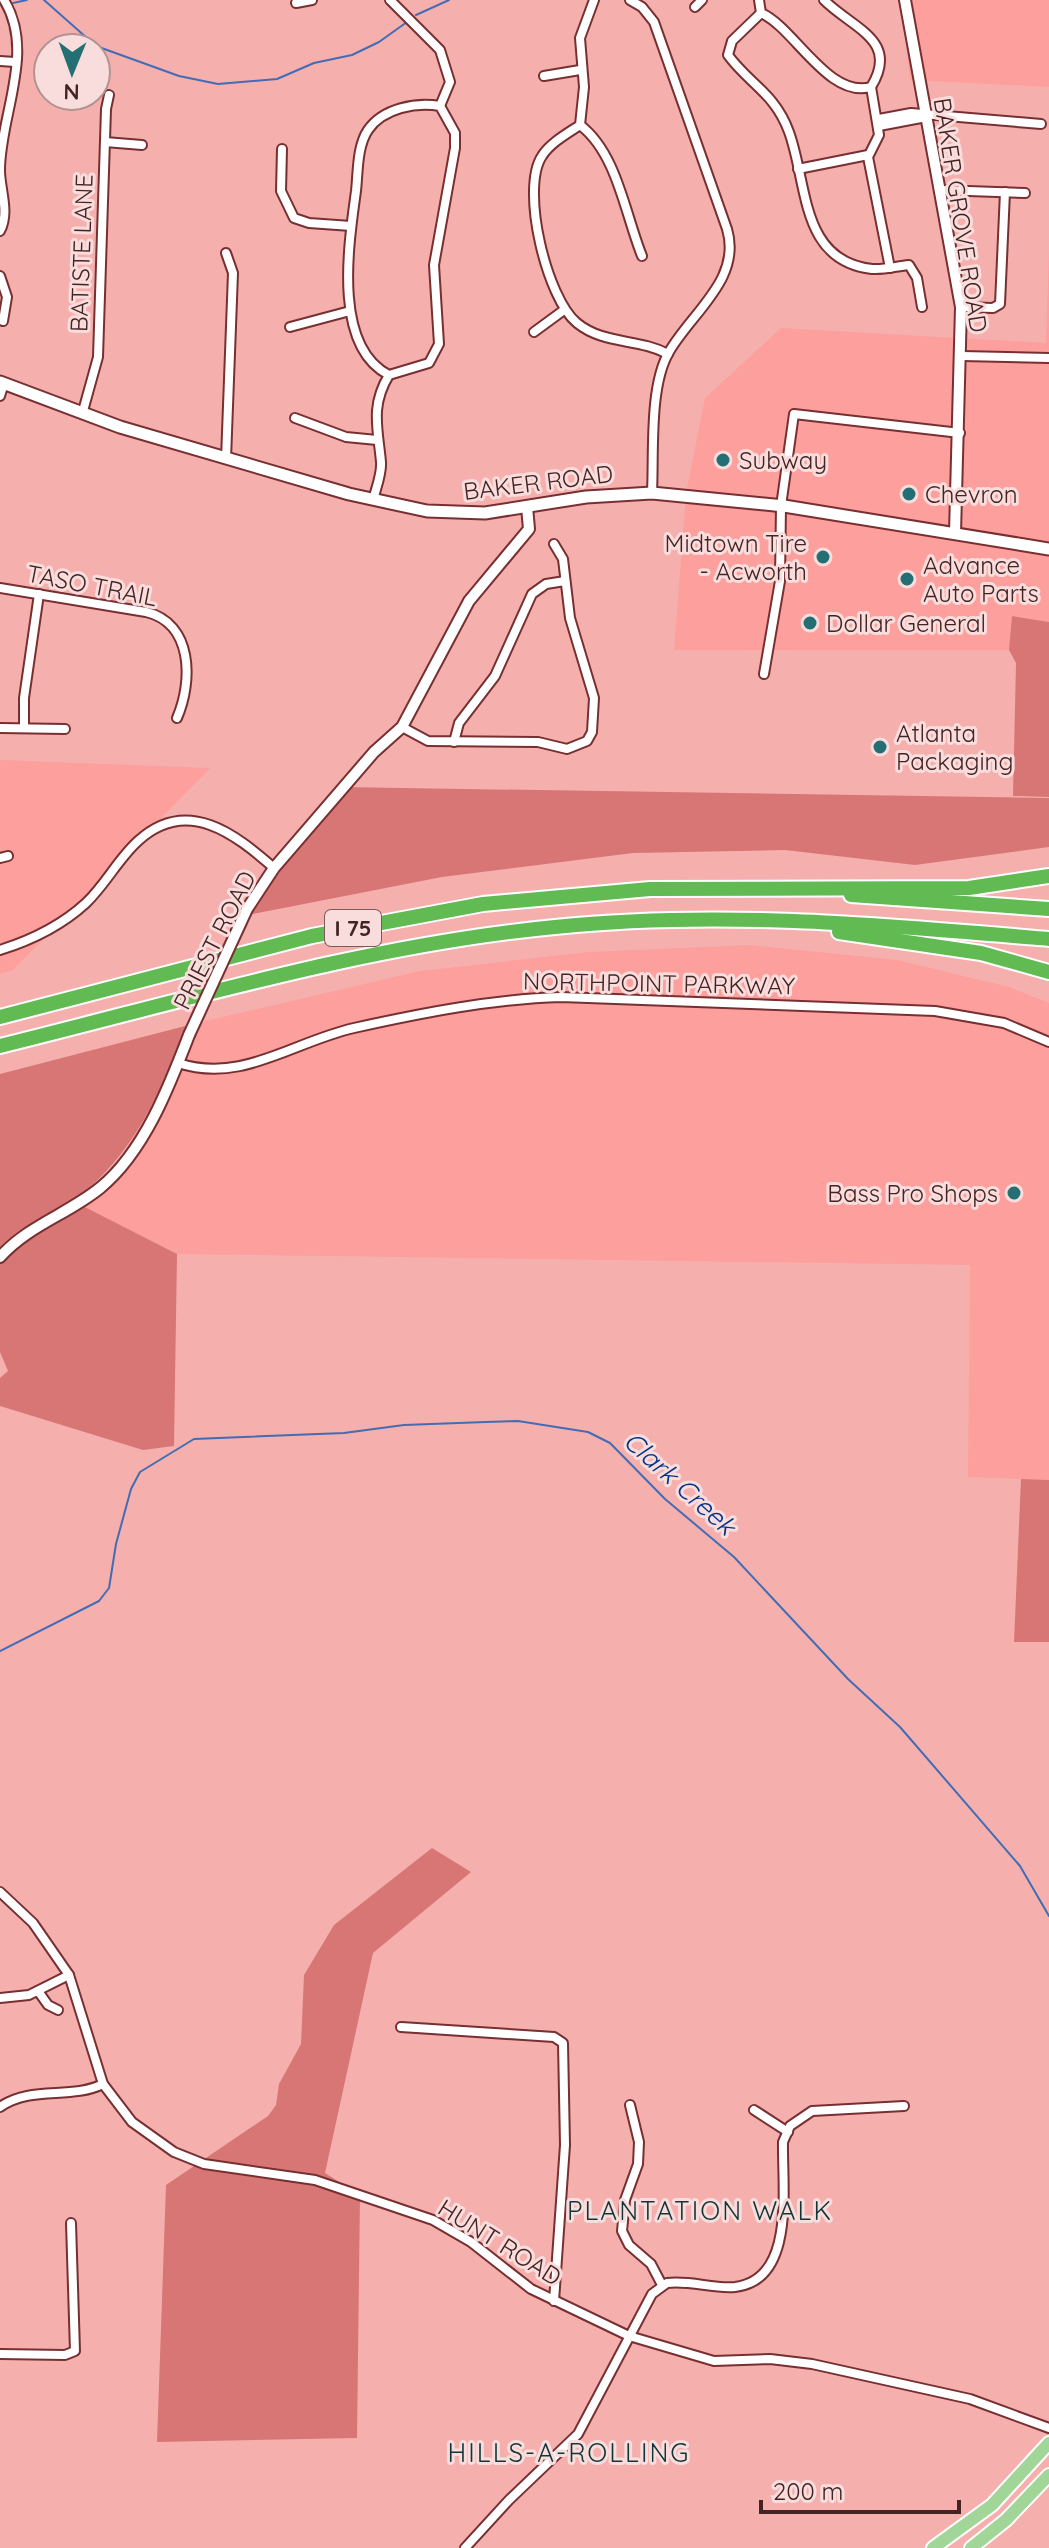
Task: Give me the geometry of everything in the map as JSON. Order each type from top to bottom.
[{"type":"highway","points":[[714,888],[969,888],[1049,876]]},
{"type":"highway","name":"I 75","points":[[0,1017],[312,936],[533,898],[714,888],[1049,909]]},
{"type":"highway","points":[[727,917],[954,948],[1007,958],[1049,972]]},
{"type":"highway","name":"I 75","points":[[0,1046],[402,948],[554,927],[727,917],[1049,939]]},
{"type":"main road","name":"BAKER ROAD","points":[[2,383],[120,427],[226,459],[373,500],[457,514],[586,497],[652,493],[781,506],[1049,547]]},
{"type":"main road","points":[[933,2548],[992,2505],[1049,2443]]},
{"type":"main road","points":[[971,2548],[1006,2520],[1049,2475]]},
{"type":"street","points":[[0,231],[5,211],[0,169],[16,33],[4,0]]},
{"type":"street","points":[[296,3],[312,0]]},
{"type":"street","points":[[390,0],[440,50],[447,64],[450,82],[440,106]]},
{"type":"street","points":[[594,0],[580,38],[580,70],[584,87],[580,125],[542,156],[534,178],[541,248],[564,310],[595,335],[639,342],[668,354]]},
{"type":"street","points":[[630,0],[642,7],[654,22],[731,241],[727,272],[668,354],[659,381],[652,493]]},
{"type":"street","points":[[759,0],[761,13],[835,77],[854,87],[871,87]]},
{"type":"street","points":[[798,169],[868,155],[877,142],[879,122],[871,87],[883,66],[881,53],[869,36],[824,0]]},
{"type":"street","name":"BAKER GROVE ROAD","points":[[905,0],[961,307],[955,533]]},
{"type":"street","points":[[761,13],[738,33],[728,52],[773,102],[789,130],[809,215],[824,246],[849,264],[890,268],[909,265],[913,268],[922,307]]},
{"type":"street","points":[[0,61],[15,62]]},
{"type":"street","points":[[544,76],[580,70]]},
{"type":"street","points":[[423,103],[440,106],[455,133],[455,148],[434,265],[439,344],[429,363],[389,375],[376,369],[369,358],[350,311],[346,266],[362,147],[368,129],[406,105],[423,103]]},
{"type":"street","name":"BATISTE LANE","points":[[83,411],[98,357],[108,112]]},
{"type":"street","points":[[879,122],[911,113],[926,117],[1041,124]]},
{"type":"street","points":[[580,125],[597,140],[609,165],[642,256]]},
{"type":"street","points":[[105,142],[142,145]]},
{"type":"street","points":[[282,149],[281,191],[294,218],[309,223],[351,226]]},
{"type":"street","points":[[868,155],[890,268]]},
{"type":"street","points":[[940,190],[1025,193]]},
{"type":"street","points":[[961,307],[993,308],[1000,304],[1005,192]]},
{"type":"street","points":[[226,253],[233,273],[226,459]]},
{"type":"street","points":[[0,276],[7,297],[3,321]]},
{"type":"street","points":[[534,332],[564,310]]},
{"type":"street","points":[[290,327],[350,311]]},
{"type":"street","points":[[962,356],[1049,358]]},
{"type":"street","points":[[373,500],[382,466],[375,404],[389,375]]},
{"type":"street","points":[[0,396],[2,383]]},
{"type":"street","points":[[764,674],[767,638],[780,581],[781,506],[794,414],[960,433]]},
{"type":"street","points":[[295,418],[346,437],[377,440]]},
{"type":"street","name":"PRIEST ROAD","points":[[0,1257],[32,1228],[90,1195],[114,1175],[144,1131],[178,1063],[247,909],[274,868],[374,752],[402,727],[469,601],[529,529],[527,507]]},
{"type":"street","points":[[402,727],[428,741],[538,742],[567,749],[587,741],[592,732],[594,698],[570,618],[563,559],[554,544]]},
{"type":"street","points":[[454,742],[459,723],[495,676],[532,594],[546,584],[565,581]]},
{"type":"street","name":"TASO TRAIL","points":[[0,588],[146,612],[170,623],[181,637],[185,651],[183,695],[177,718]]},
{"type":"street","points":[[24,728],[24,698],[39,594]]},
{"type":"street","points":[[0,728],[65,729]]},
{"type":"street","points":[[0,950],[52,929],[68,918],[116,871],[137,841],[166,825],[200,821],[228,830],[274,868]]},
{"type":"street","name":"NORTHPOINT PARKWAY","points":[[178,1063],[202,1070],[226,1071],[353,1028],[518,1000],[561,997],[935,1011],[1004,1023],[1049,1042]]},
{"type":"street","points":[[0,1892],[33,1923],[69,1975],[103,2084],[80,2093],[54,2091],[33,2094],[0,2107]]},
{"type":"street","points":[[0,1998],[38,1991],[69,1975]]},
{"type":"street","points":[[38,1991],[48,2005],[58,2010]]},
{"type":"street","points":[[401,2027],[554,2037],[563,2043],[565,2145],[554,2301]]},
{"type":"street","name":"HUNT ROAD","points":[[103,2084],[132,2122],[174,2152],[219,2167],[315,2180],[433,2220],[471,2242],[511,2276],[554,2301],[629,2336],[714,2361],[770,2359],[808,2363],[970,2399],[1049,2428]]},
{"type":"street","points":[[630,2105],[639,2142],[638,2164],[625,2200],[622,2231],[629,2245],[651,2264],[662,2285]]},
{"type":"street","points":[[465,2548],[509,2500],[578,2434],[643,2306],[662,2285],[682,2281],[732,2287],[748,2284],[773,2265],[779,2248],[783,2142],[801,2116],[812,2111],[904,2106]]},
{"type":"street","points":[[754,2110],[788,2132]]},
{"type":"street","points":[[0,2354],[57,2356],[75,2351],[71,2223]]},
{"type":"shaded area","points":[[901,0],[1049,0],[1049,87],[910,80]]},
{"type":"shaded area","points":[[1049,251],[1049,622],[1012,616],[1009,650],[674,650],[686,494],[705,398],[781,328],[1046,343]]},
{"type":"shaded area","points":[[1012,616],[1049,622],[1049,797],[1013,796],[1016,663],[1009,650]]},
{"type":"shaded area","points":[[0,760],[210,768],[13,970],[0,974]]},
{"type":"shaded area","points":[[341,787],[1049,798],[1049,847],[915,865],[785,850],[633,853],[442,877],[238,917]]},
{"type":"shaded area","points":[[750,945],[897,960],[1009,987],[1049,1003],[1049,1480],[968,1477],[970,1265],[177,1254],[72,1201],[99,1182],[123,1155],[189,1025],[420,971],[589,952]]},
{"type":"shaded area","points":[[189,1025],[143,1122],[113,1164],[73,1201],[177,1254],[174,1446],[143,1450],[0,1406],[0,1378],[8,1371],[0,1352],[0,1074]]},
{"type":"shaded area","points":[[1021,1479],[1049,1480],[1049,1642],[1014,1642]]},
{"type":"shaded area","points":[[432,1848],[471,1872],[373,1953],[325,2173],[360,2195],[357,2438],[157,2442],[166,2185],[268,2116],[276,2105],[279,2084],[301,2044],[304,1975],[334,1925]]},
{"type":"waterway","points":[[13,3],[27,0]]},
{"type":"waterway","points":[[44,0],[96,46],[179,76],[218,84],[277,79],[314,63],[352,55],[379,42],[407,22]]},
{"type":"waterway","points":[[416,15],[449,0]]},
{"type":"waterway","name":"Clark Creek","points":[[0,1651],[99,1601],[109,1588],[116,1544],[131,1489],[140,1472],[194,1439],[518,1421],[588,1432],[610,1443],[665,1499],[734,1557],[848,1679],[900,1727],[1020,1866],[1049,1916]]},
{"type":"place","name":"Subway","points":[[723,460]]},
{"type":"place","name":"Chevron","points":[[909,494]]},
{"type":"place","name":"Midtown Tire - Acworth","points":[[823,557]]},
{"type":"place","name":"Advance Auto Parts","points":[[907,579]]},
{"type":"place","name":"Dollar General","points":[[810,623]]},
{"type":"place","name":"Atlanta Packaging","points":[[880,747]]},
{"type":"place","name":"Bass Pro Shops","points":[[1014,1193]]},
{"type":"district","name":"PLANTATION WALK","points":[[700,2210]]},
{"type":"district","name":"HILLS-A-ROLLING","points":[[569,2452]]}]
